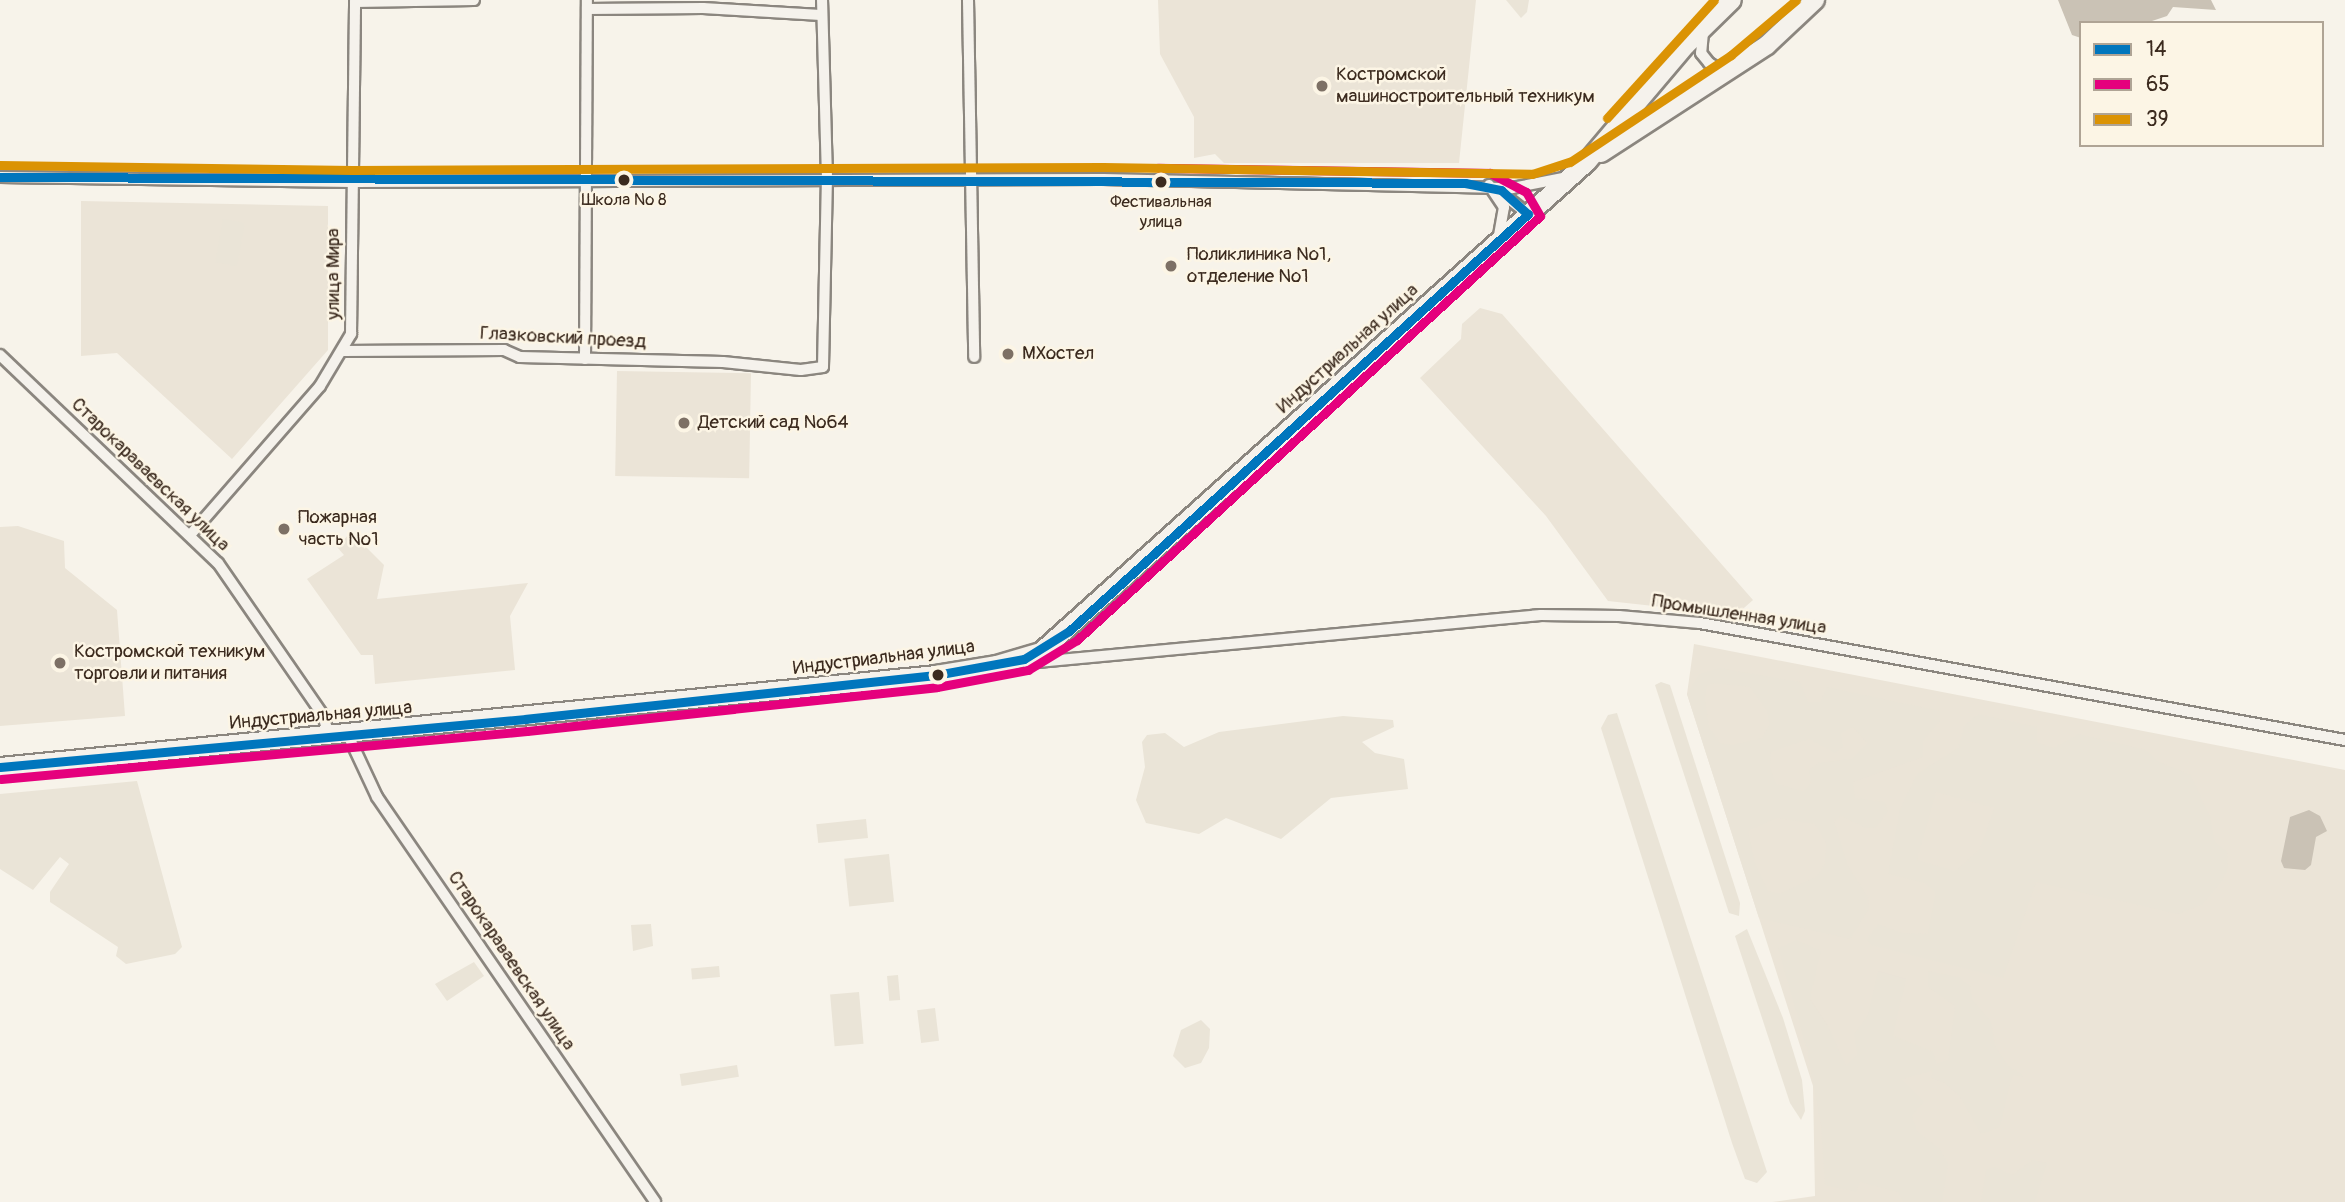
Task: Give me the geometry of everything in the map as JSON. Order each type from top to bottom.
[{"type":"highway","name":"Индустриальная улица","points":[[0,767],[348,735],[997,665],[1041,652],[1069,631],[1581,167],[1707,23],[1732,0]]},
{"type":"highway","name":"Индустриальная улица","points":[[1581,167],[1738,65],[1815,0]]},
{"type":"street","points":[[355,1],[474,0]]},
{"type":"street","points":[[822,0],[827,178]]},
{"type":"street","points":[[968,0],[974,356]]},
{"type":"street","name":"улица Мира","points":[[191,534],[320,386],[351,334],[355,1]]},
{"type":"street","points":[[585,359],[587,4],[821,15]]},
{"type":"street","points":[[1707,23],[1701,53],[1719,69],[1738,65]]},
{"type":"street","points":[[0,177],[352,182],[972,178],[1534,186],[1581,167]]},
{"type":"street","name":"Глазковский проезд","points":[[343,351],[504,350],[520,356],[723,362],[801,370],[823,367],[827,178]]},
{"type":"street","points":[[1489,185],[1518,201],[1528,214]]},
{"type":"street","points":[[1489,185],[1498,193],[1505,216],[1493,245]]},
{"type":"street","name":"Старокараваевская улица","points":[[0,355],[191,534],[218,563],[323,715],[329,736]]},
{"type":"street","name":"Промышленная улица","points":[[997,665],[1541,615],[1619,616],[1700,623],[2345,740]]},
{"type":"street","name":"Старокараваевская улица","points":[[348,735],[377,797],[655,1202]]},
{"type":"shaded area","name":"Костромской машиностроительный техникум","points":[[1158,0],[1476,0],[1459,163],[1224,163],[1215,154],[1194,158],[1194,117],[1160,54]]},
{"type":"shaded area","points":[[1506,0],[1529,0],[1527,12],[1521,18]]},
{"type":"shaded area","points":[[2058,0],[2211,0],[2216,10],[2173,7],[2167,16],[2152,21],[2079,21],[2079,37],[2072,35]]},
{"type":"shaded area","points":[[81,201],[328,206],[328,350],[232,459],[117,353],[81,356]]},
{"type":"shaded area","points":[[223,219],[245,223],[237,266],[215,262]]},
{"type":"shaded area","points":[[1480,308],[1502,314],[1753,600],[1736,615],[1608,601],[1546,516],[1420,378],[1461,339],[1462,324]]},
{"type":"shaded area","name":"Детский сад №64","points":[[617,371],[751,373],[749,478],[615,476]]},
{"type":"shaded area","name":"Костромской техникум торговли и питания","points":[[18,526],[64,541],[65,568],[117,610],[125,716],[0,726],[0,527]]},
{"type":"shaded area","points":[[351,532],[384,565],[377,599],[528,583],[510,616],[515,670],[375,684],[373,655],[361,655],[307,579],[344,555],[337,547]]},
{"type":"shaded area","points":[[1694,644],[2345,770],[2345,1202],[1772,1202],[1815,1196],[1813,1086],[1687,694]]},
{"type":"shaded area","points":[[1719,668],[1800,682],[1808,702],[1820,702],[1827,687],[1940,711],[1940,721],[1923,741],[1923,757],[1853,782],[1855,798],[1885,802],[1888,811],[1877,827],[1866,828],[1841,816],[1834,821],[1848,866],[1868,897],[1869,909],[1850,939],[1759,918],[1687,694],[1699,674]],"holes":[[[1713,683],[1750,687],[1767,711],[1769,725],[1762,738],[1732,745],[1720,743],[1709,727],[1705,700],[1707,686]],[[1853,727],[1867,743],[1851,759],[1818,763],[1809,770],[1811,783],[1803,791],[1776,784],[1770,767],[1771,752],[1809,739],[1835,753],[1843,747],[1841,733]],[[1777,818],[1815,824],[1826,843],[1824,865],[1817,876],[1779,894],[1768,891],[1755,863],[1748,831]]]},
{"type":"shaded area","points":[[1661,682],[1670,685],[1740,903],[1739,916],[1729,913],[1655,685]]},
{"type":"shaded area","points":[[1617,713],[1767,1172],[1757,1183],[1745,1179],[1732,1143],[1601,728],[1608,715]]},
{"type":"shaded area","points":[[1978,714],[2037,727],[2037,742],[2053,748],[2079,734],[2146,750],[2157,761],[2191,775],[2210,817],[2215,842],[2227,851],[2228,868],[2222,881],[2202,905],[2177,914],[2036,882],[2003,978],[1871,945],[1867,940],[1878,924],[1902,933],[1928,934],[1936,892],[1924,883],[1888,874],[1900,809],[1917,774],[1958,748],[1964,726]],"holes":[[[1936,792],[1994,808],[1980,849],[1955,871],[1917,860]]]},
{"type":"shaded area","points":[[1343,716],[1393,720],[1394,727],[1362,742],[1375,753],[1404,759],[1408,789],[1331,798],[1281,839],[1226,818],[1199,834],[1146,823],[1136,800],[1145,767],[1142,742],[1147,735],[1165,733],[1184,747],[1219,732]]},
{"type":"shaded area","points":[[137,781],[182,947],[175,954],[126,964],[116,956],[118,947],[50,902],[50,892],[69,864],[60,857],[33,890],[0,869],[0,794]]},
{"type":"shaded area","points":[[2309,810],[2320,816],[2327,831],[2316,837],[2311,865],[2305,870],[2284,868],[2281,861],[2290,817]]},
{"type":"shaded area","points":[[866,819],[868,838],[818,843],[816,824]]},
{"type":"shaded area","points":[[889,854],[894,902],[849,906],[844,859]]},
{"type":"shaded area","points":[[651,924],[653,946],[633,951],[631,925]]},
{"type":"shaded area","points":[[1747,929],[1783,1018],[1802,1080],[1805,1111],[1801,1120],[1790,1103],[1735,936]]},
{"type":"shaded area","points":[[1797,940],[1821,951],[1810,999],[1828,1026],[1846,1066],[1857,1055],[1854,1034],[1868,1015],[1878,971],[1906,979],[1893,1036],[1933,1052],[1936,1064],[1948,1060],[1955,1006],[1928,987],[1928,971],[1959,977],[1970,986],[1973,1001],[1991,1022],[1995,1046],[2008,1066],[2021,1073],[2023,1077],[2014,1075],[2010,1083],[2000,1127],[1981,1134],[1960,1097],[1945,1083],[1931,1078],[1932,1071],[1902,1079],[1924,1101],[1912,1115],[1917,1131],[1940,1149],[1948,1164],[1942,1202],[1903,1202],[1898,1192],[1860,1182],[1856,1192],[1825,1185],[1821,1125],[1807,1050],[1778,948]]},
{"type":"shaded area","points":[[474,962],[484,976],[447,1001],[435,984]]},
{"type":"shaded area","points":[[719,966],[720,977],[692,979],[691,968]]},
{"type":"shaded area","points":[[898,975],[900,1000],[889,1001],[887,976]]},
{"type":"shaded area","points":[[859,992],[864,1044],[835,1046],[830,995]]},
{"type":"shaded area","points":[[935,1008],[939,1041],[921,1043],[917,1010]]},
{"type":"shaded area","points":[[1201,1020],[1210,1029],[1209,1048],[1201,1063],[1185,1068],[1173,1056],[1181,1030]]},
{"type":"shaded area","points":[[737,1065],[739,1077],[682,1086],[680,1074]]},
{"type":"shaded area","points":[[2033,1160],[2047,1163],[2035,1202],[1981,1202],[1986,1170],[1995,1167],[2012,1175]]},
{"type":"transit line","name":"39","points":[[1607,118],[1714,0]]},
{"type":"transit line","name":"39","points":[[0,165],[352,170],[1103,167],[1532,174],[1570,162],[1731,55],[1796,0]]},
{"type":"transit line","name":"65","points":[[1,779],[527,731],[937,687],[1028,670],[1077,640],[1540,216],[1526,192],[1490,173],[1159,168]]},
{"type":"transit line","name":"14","points":[[0,177],[1465,183],[1501,190],[1528,214],[1069,631],[1024,659],[936,675],[526,719],[0,767]]},
{"type":"place","name":"Костромской машиностроительный техникум","points":[[1322,86]]},
{"type":"place","name":"Школа № 8","points":[[624,180]]},
{"type":"place","name":"Фестивальная улица","points":[[1161,182]]},
{"type":"place","name":"Поликлиника №1, отделение №1","points":[[1171,266]]},
{"type":"place","name":"МХостел","points":[[1008,354]]},
{"type":"place","name":"Детский сад №64","points":[[684,423]]},
{"type":"place","name":"Пожарная часть №1","points":[[284,529]]},
{"type":"place","name":"Костромской техникум торговли и питания","points":[[60,663]]}]
